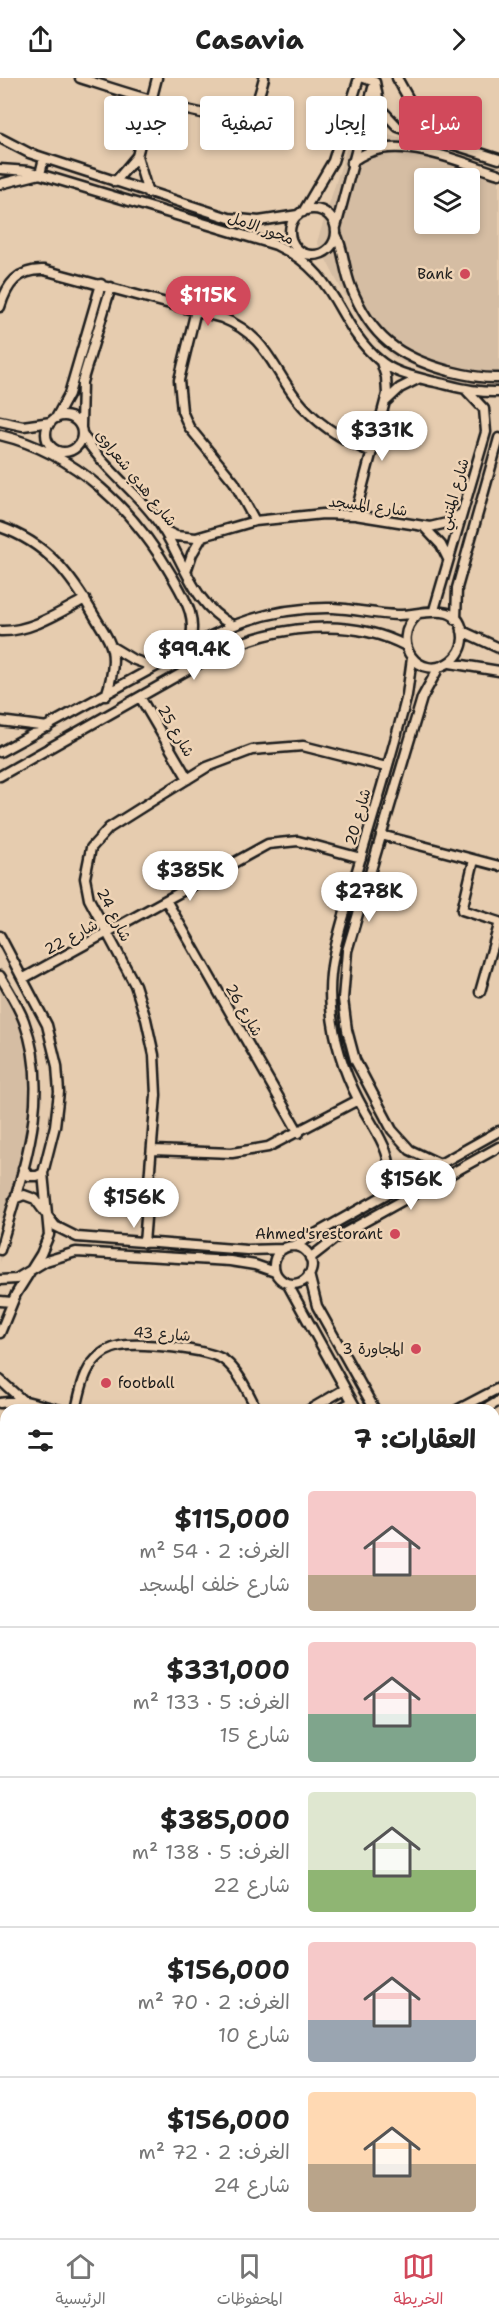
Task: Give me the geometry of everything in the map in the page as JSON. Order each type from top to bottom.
[{"type":"street","points":[[80,78],[139,96]]},
{"type":"street","points":[[153,96],[157,78]]},
{"type":"street","points":[[188,109],[216,116],[237,118],[246,116],[254,108],[264,78]]},
{"type":"street","points":[[311,267],[291,234],[301,213],[333,162],[359,78]]},
{"type":"street","points":[[364,78],[375,80]]},
{"type":"street","points":[[397,78],[407,96]]},
{"type":"street","points":[[375,80],[378,101],[387,119],[399,126]]},
{"type":"street","points":[[288,251],[326,251],[334,240],[351,164],[375,80]]},
{"type":"street","name":"محور الامل","points":[[0,138],[18,149],[229,218],[259,221],[301,213]]},
{"type":"street","points":[[351,164],[368,152],[396,146],[499,174]]},
{"type":"street","points":[[115,182],[137,156],[139,150]]},
{"type":"street","points":[[460,162],[464,150]]},
{"type":"street","points":[[468,150],[499,159]]},
{"type":"street","points":[[137,156],[148,193]]},
{"type":"street","points":[[0,184],[40,174],[44,158]]},
{"type":"street","name":"محور الامل","points":[[0,169],[18,169],[40,174],[221,228],[288,251],[311,267],[329,288],[361,339],[380,361],[419,378],[467,390],[499,392]]},
{"type":"street","points":[[301,213],[310,209],[323,211],[336,230],[350,285],[374,329],[402,354],[478,378],[499,378]]},
{"type":"street","points":[[0,307],[11,282],[29,271],[52,271],[232,322],[250,333],[267,352],[296,398],[314,418],[344,440],[372,452]]},
{"type":"street","points":[[54,448],[47,439],[53,420],[69,394],[101,284]]},
{"type":"street","name":"شارع هدي شعراوى","points":[[111,286],[82,382],[81,430],[99,459],[131,490],[163,530],[200,600],[232,625]]},
{"type":"street","points":[[196,310],[179,380],[182,411],[189,427],[234,482],[255,521]]},
{"type":"street","points":[[355,516],[385,402],[386,377],[380,361]]},
{"type":"street","points":[[441,383],[444,369]]},
{"type":"street","points":[[385,402],[400,388],[419,378]]},
{"type":"street","name":"شارع المتنبي","points":[[434,610],[486,432],[484,409],[467,390]]},
{"type":"street","points":[[0,421],[23,426],[70,417],[81,430],[77,447],[68,452],[54,448],[43,450]]},
{"type":"street","points":[[486,432],[499,437]]},
{"type":"street","name":"شارع هدي شعراوى","points":[[0,435],[43,450],[77,470],[114,499],[131,516],[169,569],[189,605],[193,627],[188,648]]},
{"type":"street","name":"شارع المتنبي","points":[[456,620],[457,588],[499,437]]},
{"type":"street","points":[[68,452],[77,470]]},
{"type":"street","name":"شارع المسجد","points":[[163,530],[182,537],[202,537],[255,521],[306,514],[355,516],[424,528],[447,523],[462,513]]},
{"type":"street","points":[[0,527],[42,548],[62,566],[85,599],[112,647],[112,677],[106,696]]},
{"type":"street","name":"شارع المسجد","points":[[424,528],[441,545],[448,559]]},
{"type":"street","points":[[186,572],[192,554],[202,537]]},
{"type":"street","points":[[0,631],[25,627],[54,616],[85,599]]},
{"type":"street","points":[[189,605],[200,600]]},
{"type":"street","points":[[0,752],[232,625],[282,612],[314,609],[417,615],[434,610],[450,614],[462,631],[499,648]]},
{"type":"street","points":[[417,615],[407,628],[406,645],[412,658],[424,666],[439,667],[450,663],[499,671]]},
{"type":"street","points":[[0,776],[221,651],[263,636],[313,628],[376,634],[406,645]]},
{"type":"street","points":[[450,663],[459,652],[462,631]]},
{"type":"street","points":[[213,635],[221,651]]},
{"type":"street","points":[[112,647],[132,659],[154,667]]},
{"type":"street","name":"شارع 20","points":[[390,1191],[391,1171],[387,1151],[358,1100],[336,1043],[330,1005],[332,967],[407,695],[412,658]]},
{"type":"street","name":"شارع 20","points":[[439,667],[422,699],[347,951],[343,999],[347,1030],[363,1077],[402,1142],[419,1156],[440,1164]]},
{"type":"street","name":"شارع 25","points":[[140,697],[188,779]]},
{"type":"street","points":[[0,721],[49,727]]},
{"type":"street","name":"شارع 24","points":[[144,1243],[156,1095],[151,1037],[135,985],[86,889],[86,867],[92,848],[109,828],[188,779],[237,754],[285,746],[321,749],[386,767]]},
{"type":"street","points":[[381,835],[499,866]]},
{"type":"street","name":"شارع 22","points":[[24,978],[108,933],[252,850],[279,841],[307,842],[361,858]]},
{"type":"street","points":[[474,860],[461,908],[465,912],[499,924],[480,992]]},
{"type":"street","name":"شارع 26","points":[[166,900],[299,1133]]},
{"type":"street","points":[[347,908],[359,912]]},
{"type":"street","points":[[0,936],[45,1019],[57,1066],[58,1113],[42,1173],[49,1220],[47,1242],[12,1302],[0,1333]]},
{"type":"street","points":[[0,976],[24,1020],[32,1047],[37,1078],[36,1116],[0,1250]]},
{"type":"street","points":[[153,1150],[232,1153],[268,1146],[299,1133],[358,1100]]},
{"type":"street","points":[[14,1199],[24,1195],[33,1197],[49,1220],[62,1231],[76,1238],[240,1249],[283,1249],[294,1246],[499,1131]]},
{"type":"street","points":[[387,1151],[402,1142]]},
{"type":"street","points":[[310,1258],[345,1233],[499,1147]]},
{"type":"street","points":[[23,1168],[30,1176],[42,1173]]},
{"type":"street","points":[[338,1220],[345,1233]]},
{"type":"street","points":[[76,1238],[76,1252]]},
{"type":"street","points":[[294,1246],[304,1250],[310,1258],[309,1275],[314,1299],[372,1404]]},
{"type":"street","points":[[240,1249],[240,1262]]},
{"type":"street","points":[[275,1272],[275,1259],[283,1249]]},
{"type":"street","points":[[0,1280],[16,1279],[46,1261],[76,1252],[240,1262],[275,1272],[287,1283],[353,1404]]},
{"type":"street","points":[[287,1283],[297,1284],[309,1275]]},
{"type":"street","points":[[0,1301],[12,1302]]},
{"type":"street","points":[[317,1339],[331,1331]]},
{"type":"street","name":"شارع 43","points":[[78,1404],[85,1376],[92,1363],[110,1349],[127,1345],[200,1351],[218,1356],[238,1375],[254,1404]]},
{"type":"street","points":[[0,1380],[22,1400]]},
{"type":"street","points":[[468,1404],[499,1388]]},
{"type":"street","points":[[319,1404],[345,1389]]},
{"type":"street","points":[[0,1403],[22,1400],[37,1404]]},
{"type":"shaded area","points":[[387,135],[399,138],[399,150],[440,150],[499,167],[499,388],[461,384],[395,359],[365,330],[317,242],[346,150],[387,150]]},
{"type":"shaded area","points":[[0,967],[29,1021],[41,1066],[43,1098],[40,1126],[0,1263]]},
{"type":"place","name":"Bank","points":[[465,274]]},
{"type":"place","name":"Ahmed'srestorant","points":[[395,1234]]},
{"type":"place","name":"المجاورة 3","points":[[416,1349]]},
{"type":"place","name":"football","points":[[106,1383]]}]
